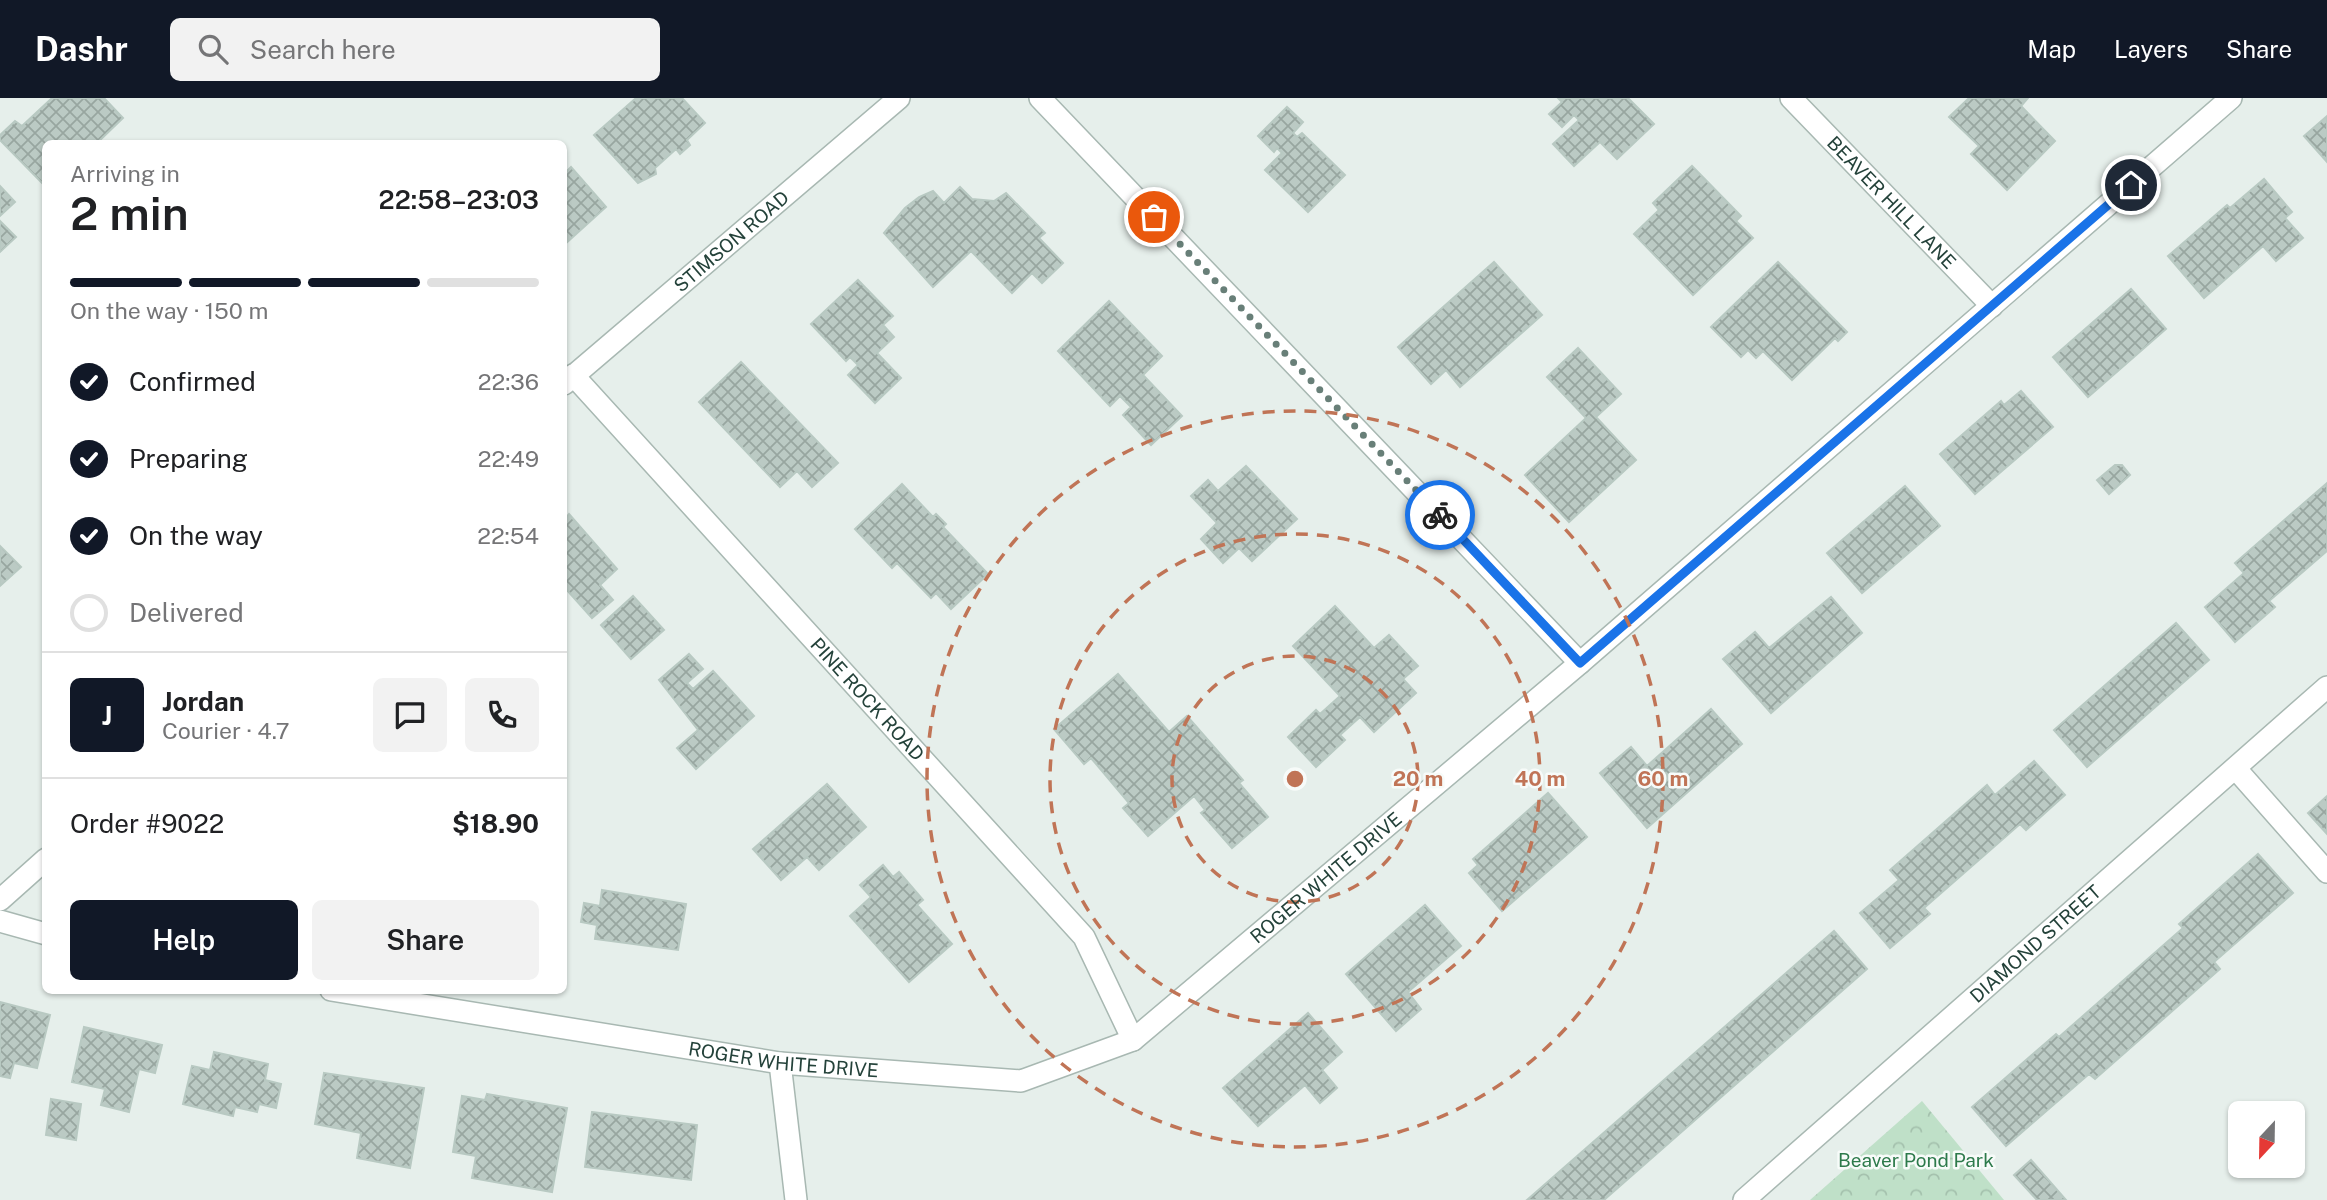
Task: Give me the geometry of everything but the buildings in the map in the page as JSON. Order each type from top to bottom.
[{"type":"street","name":"STIMSON ROAD","points":[[568,379],[899,98]]},
{"type":"street","points":[[1040,98],[1580,663]]},
{"type":"street","name":"BEAVER HILL LANE","points":[[1791,98],[1992,306]]},
{"type":"street","name":"ROGER WHITE DRIVE","points":[[356,994],[780,1063],[1021,1081],[1133,1040],[1580,663],[2231,98]]},
{"type":"street","name":"PINE ROCK ROAD","points":[[568,379],[1084,937],[1133,1040]]},
{"type":"street","name":"DIAMOND STREET","points":[[1744,1200],[2327,687]]},
{"type":"street","points":[[2236,769],[2327,872]]},
{"type":"street","points":[[0,900],[42,863]]},
{"type":"street","points":[[0,922],[42,933]]},
{"type":"street","points":[[780,1063],[796,1200]]},
{"type":"green space","name":"Beaver Pond Park","points":[[1922,1101],[2004,1200],[1810,1200]]},
{"type":"way so far","points":[[1154,217],[1440,515]]},
{"type":"route","points":[[1440,515],[1580,663],[2131,185]]}]
